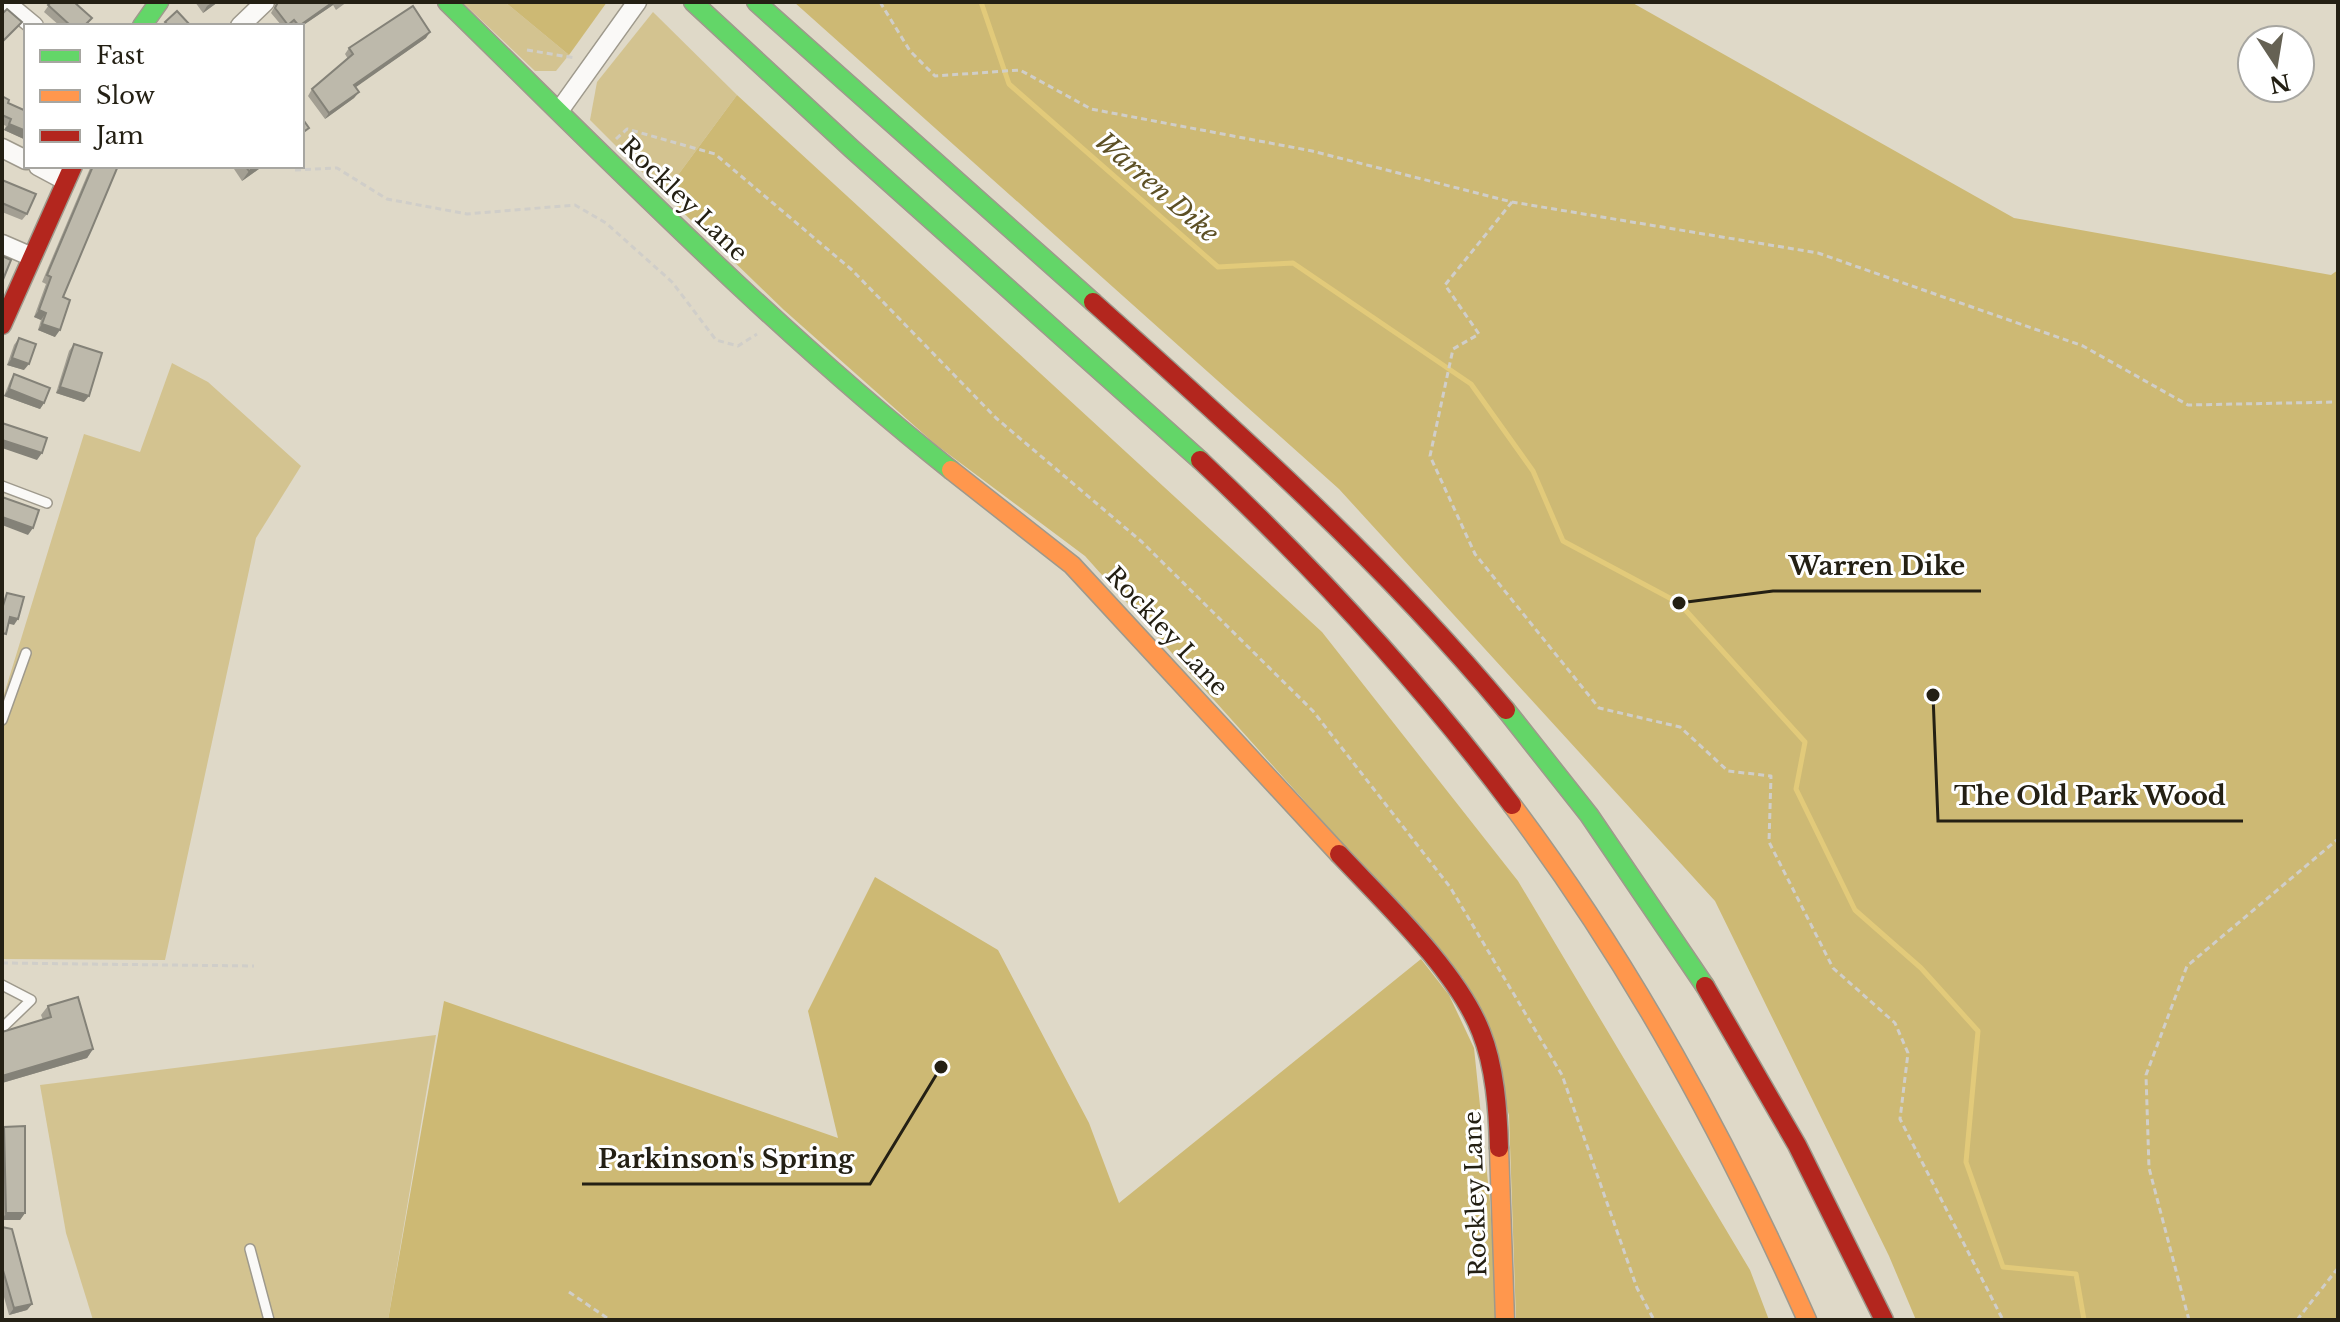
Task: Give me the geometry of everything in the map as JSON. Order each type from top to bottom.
[{"type":"main road","points":[[143,24],[159,2]]},
{"type":"main road","name":"Rockley Lane","points":[[447,2],[773,319],[878,413],[1072,565],[1366,883],[1457,987],[1481,1032],[1498,1120],[1505,1320]]},
{"type":"main road","points":[[693,2],[783,88],[1124,388],[1331,588],[1413,683],[1525,824],[1623,971],[1700,1099],[1807,1320]]},
{"type":"main road","points":[[756,2],[799,44],[1172,372],[1348,537],[1464,661],[1580,805],[1677,941],[1799,1145],[1884,1320]]},
{"type":"main road","points":[[2,325],[70,173]]},
{"type":"street","points":[[5,2],[32,24]]},
{"type":"street","points":[[242,24],[265,2]]},
{"type":"street","points":[[559,111],[637,2]]},
{"type":"street","points":[[2,148],[24,159]]},
{"type":"street","points":[[47,168],[70,173]]},
{"type":"street","points":[[2,244],[32,257]]},
{"type":"lane","points":[[2,486],[47,503]]},
{"type":"lane","points":[[2,720],[26,653]]},
{"type":"lane","points":[[2,985],[31,1000],[2,1028]]},
{"type":"lane","points":[[250,1249],[269,1320]]},
{"type":"path","points":[[880,2],[910,51],[935,76],[990,75],[1020,70],[1091,109],[1312,151],[1512,202],[1818,253],[2083,346],[2188,405],[2338,402]]},
{"type":"path","points":[[519,48],[596,62]]},
{"type":"path","points":[[600,152],[627,129],[715,154],[852,270],[996,418],[1142,542],[1313,711],[1450,887],[1562,1075],[1637,1288],[1654,1320]]},
{"type":"path","points":[[295,170],[337,168],[387,199],[467,214],[575,205],[606,223],[672,282],[716,340],[738,346],[773,319]]},
{"type":"path","points":[[1512,202],[1445,285],[1479,334],[1453,349],[1430,456],[1475,554],[1599,708],[1680,727],[1728,771],[1771,776],[1769,842],[1833,968],[1895,1023],[1908,1053],[1900,1119],[2003,1320]]},
{"type":"path","points":[[2189,1320],[2149,1168],[2146,1075],[2187,966],[2338,839]]},
{"type":"path","points":[[2,963],[254,966]]},
{"type":"path","points":[[2297,1320],[2338,1268]]},
{"type":"path","points":[[569,1292],[610,1320]]},
{"type":"shaded area","points":[[462,2],[505,2],[569,55],[556,71],[535,71]]},
{"type":"shaded area","points":[[505,2],[607,2],[569,55]]},
{"type":"shaded area","points":[[794,2],[1631,2],[2014,218],[2331,275],[2338,270],[2338,1320],[1916,1320],[1889,1256],[1715,901],[1339,489]]},
{"type":"shaded area","points":[[653,12],[737,95],[664,194],[590,120],[597,82]]},
{"type":"shaded area","points":[[737,95],[1322,632],[1518,881],[1750,1270],[1769,1320],[1516,1320],[1509,1115],[1463,978],[1085,556],[935,444],[784,310],[664,194]]},
{"type":"shaded area","points":[[172,363],[208,382],[301,466],[256,538],[165,960],[2,959],[2,701],[84,434],[140,452]]},
{"type":"shaded area","points":[[875,877],[998,950],[1089,1123],[1119,1203],[1421,959],[1449,995],[1474,1048],[1490,1202],[1497,1320],[388,1320],[444,1001],[838,1138],[808,1011]]},
{"type":"shaded area","points":[[436,1035],[388,1320],[93,1320],[66,1233],[40,1085]]},
{"type":"building","points":[[51,2],[74,2],[92,18],[86,24],[69,24],[48,5]]},
{"type":"building","points":[[278,2],[333,2],[302,24],[294,20],[287,24],[275,8]]},
{"type":"building","points":[[413,6],[430,32],[354,85],[359,92],[329,113],[312,89],[353,54],[349,48]]},
{"type":"building","points":[[7,9],[22,22],[2,42],[2,14]]},
{"type":"building","points":[[177,11],[189,24],[167,24],[165,22]]},
{"type":"building","points":[[2,96],[9,100],[8,103],[24,110],[24,130],[9,124],[11,119],[2,115]]},
{"type":"building","points":[[92,168],[117,168],[63,297],[70,300],[60,330],[42,324],[46,313],[39,310],[51,277],[47,275]]},
{"type":"building","points":[[2,180],[36,194],[27,214],[2,203]]},
{"type":"building","points":[[2,256],[11,260],[2,282]]},
{"type":"building","points":[[19,338],[36,344],[29,364],[12,358]]},
{"type":"building","points":[[74,344],[102,353],[89,396],[60,387]]},
{"type":"building","points":[[14,374],[50,388],[44,403],[9,389]]},
{"type":"building","points":[[2,423],[47,438],[42,453],[2,440]]},
{"type":"building","points":[[2,497],[39,510],[33,528],[2,517]]},
{"type":"building","points":[[7,593],[24,597],[18,619],[10,617],[6,634],[2,633],[2,609]]},
{"type":"building","points":[[78,997],[93,1049],[2,1076],[2,1032],[51,1017],[48,1006]]},
{"type":"building","points":[[25,1126],[25,1213],[6,1213],[4,1127]]},
{"type":"building","points":[[2,1227],[12,1229],[32,1304],[14,1308],[2,1267]]},
{"type":"waterway","name":"Warren Dike","points":[[981,2],[1009,84],[1218,267],[1293,263],[1471,384],[1533,471],[1563,541],[1679,603],[1805,742],[1796,789],[1855,910],[1921,968],[1978,1031],[1966,1162],[2003,1267],[2076,1274],[2084,1320]]},
{"type":"traffic: fast","points":[[143,24],[159,2]]},
{"type":"traffic: fast","points":[[447,2],[756,301],[819,359],[951,470]]},
{"type":"traffic: fast","points":[[693,2],[852,149],[1200,460]]},
{"type":"traffic: fast","points":[[756,2],[1093,302]]},
{"type":"traffic: fast","points":[[1506,710],[1589,815],[1705,986]]},
{"type":"traffic: slow","points":[[951,470],[1072,565],[1339,854]]},
{"type":"traffic: slow","points":[[1512,805],[1597,927],[1674,1054],[1744,1185],[1807,1320]]},
{"type":"traffic: slow","points":[[1499,1148],[1505,1320]]},
{"type":"traffic: jam","points":[[2,325],[72,168]]},
{"type":"traffic: jam","points":[[1093,302],[1254,448],[1359,549],[1506,710]]},
{"type":"traffic: jam","points":[[1200,460],[1283,541],[1402,669],[1512,805]]},
{"type":"traffic: jam","points":[[1339,854],[1418,938],[1470,1009],[1481,1032],[1493,1074],[1499,1148]]},
{"type":"traffic: jam","points":[[1705,986],[1797,1145],[1884,1320]]},
{"type":"place","name":"Warren Dike","points":[[1679,603]]},
{"type":"place","name":"The Old Park Wood","points":[[1933,695]]},
{"type":"place","name":"Parkinson's Spring","points":[[941,1067]]}]
